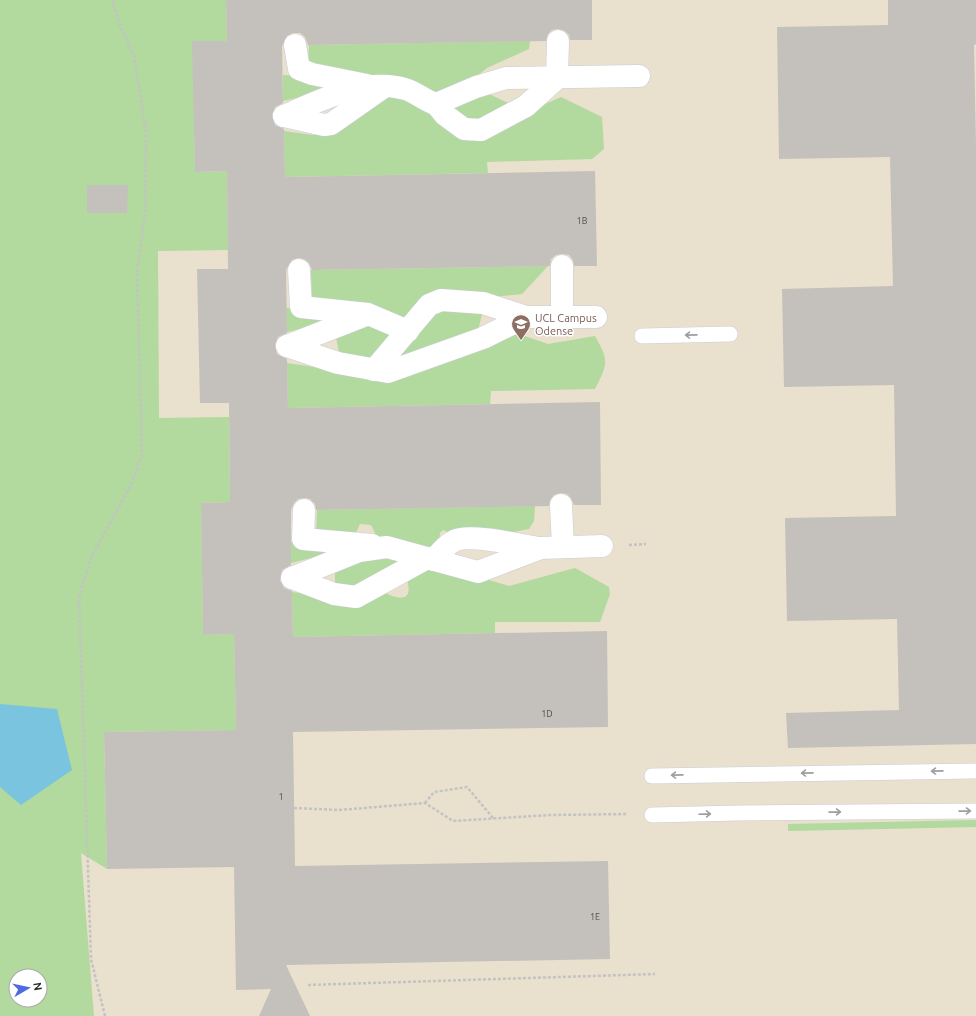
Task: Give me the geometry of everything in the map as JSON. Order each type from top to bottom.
[{"type":"street","points":[[295,45],[299,68],[312,74],[407,90],[436,104],[445,115],[464,129],[481,130],[526,106],[557,78],[558,41]]},
{"type":"street","points":[[436,104],[476,87],[506,78],[639,76]]},
{"type":"street","points":[[562,266],[562,317]]},
{"type":"street","points":[[299,270],[301,307],[368,314],[408,331]]},
{"type":"street","points":[[374,370],[429,305],[441,300],[483,303],[526,317],[596,317]]},
{"type":"street","points":[[368,314],[287,346],[338,363],[388,372],[483,338],[526,317]]},
{"type":"street","points":[[552,548],[562,505]]},
{"type":"street","points":[[304,510],[303,539],[354,542],[387,547],[478,572],[552,548]]},
{"type":"street","points":[[387,547],[359,552],[292,578],[334,594],[356,597],[431,559],[455,540],[473,538],[552,548],[602,546]]},
{"type":"lane","points":[[642,336],[730,334]]},
{"type":"lane","points":[[652,776],[976,771]]},
{"type":"lane","points":[[652,815],[976,811]]},
{"type":"path","points":[[105,1016],[91,959],[80,598],[90,558],[131,485],[142,454],[137,274],[145,204],[146,133],[134,56],[120,26],[112,0]]},
{"type":"path","points":[[426,803],[434,792],[467,787],[493,818]]},
{"type":"path","points":[[294,808],[339,810],[426,803],[453,821],[608,813],[652,815]]},
{"type":"path","points":[[308,985],[655,974]]},
{"type":"shaded area","name":"UCL Campus Odense","points":[[69,0],[976,0],[976,1016],[94,1016],[81,853],[0,695]]},
{"type":"green space","points":[[0,0],[226,0],[227,41],[193,41],[195,172],[227,171],[228,250],[158,251],[159,418],[229,417],[230,502],[201,503],[203,635],[234,634],[236,730],[104,732],[107,869],[81,853],[94,1016],[0,1016]]},
{"type":"green space","points":[[530,41],[529,49],[487,68],[476,77],[441,94],[308,65],[309,45]]},
{"type":"green space","points":[[283,75],[314,77],[351,86],[283,101]]},
{"type":"green space","points":[[385,92],[483,132],[561,97],[602,117],[604,149],[592,159],[487,162],[488,173],[285,177],[284,131],[313,135],[321,134]]},
{"type":"green space","points":[[487,93],[512,105],[481,126],[447,107]]},
{"type":"green space","points":[[548,266],[522,294],[473,299],[412,320],[312,304],[311,270]]},
{"type":"green space","points":[[473,305],[482,314],[479,327],[475,332],[400,364],[394,352],[431,309]]},
{"type":"green space","points":[[286,308],[357,315],[287,332]]},
{"type":"green space","points":[[367,320],[398,330],[377,360],[340,358],[335,332]]},
{"type":"green space","points":[[516,333],[548,344],[595,336],[603,351],[605,362],[595,389],[491,391],[490,404],[288,408],[287,363],[387,378]]},
{"type":"green space","points":[[535,506],[534,521],[529,529],[513,532],[498,531],[459,537],[443,530],[440,533],[438,548],[435,550],[379,541],[371,525],[360,524],[353,539],[316,536],[317,510]]},
{"type":"green space","points":[[291,542],[359,546],[291,563]]},
{"type":"green space","points":[[381,553],[414,559],[362,593],[335,584],[335,570]]},
{"type":"green space","points":[[435,564],[509,586],[575,568],[609,587],[610,594],[600,622],[495,622],[495,633],[293,637],[292,592],[346,599],[378,589],[389,595],[400,598],[405,597],[408,594],[409,588],[407,580]]},
{"type":"green space","points":[[976,820],[976,827],[788,831],[788,824]]},
{"type":"water","points":[[0,704],[57,709],[72,770],[21,805],[0,787]]},
{"type":"building","points":[[226,0],[592,0],[592,40],[570,40],[569,35],[565,31],[558,29],[552,30],[548,34],[546,41],[308,45],[305,37],[300,33],[293,33],[287,36],[282,46],[283,103],[275,107],[272,115],[275,125],[284,129],[285,177],[595,171],[597,266],[574,266],[573,260],[569,255],[562,254],[556,255],[551,259],[550,266],[312,270],[309,263],[304,259],[298,258],[292,260],[286,270],[287,333],[278,337],[275,345],[277,354],[287,359],[288,408],[600,402],[601,505],[574,505],[571,498],[567,494],[561,493],[554,495],[550,500],[549,506],[316,510],[315,504],[310,499],[298,499],[294,503],[291,510],[291,565],[282,570],[280,580],[284,588],[292,591],[293,637],[607,631],[608,727],[293,732],[295,866],[608,861],[610,959],[286,965],[310,1016],[259,1016],[271,989],[236,990],[234,867],[107,869],[104,732],[236,730],[234,634],[203,635],[201,503],[230,502],[229,403],[200,403],[197,269],[228,269],[227,171],[195,172],[192,41],[227,41]]},
{"type":"building","points":[[888,0],[976,0],[976,44],[974,45],[976,145],[976,744],[788,748],[786,713],[899,710],[897,619],[787,621],[785,518],[896,516],[894,385],[784,387],[782,289],[893,286],[890,157],[779,159],[777,27],[888,25]]},
{"type":"building","points":[[87,185],[128,185],[127,213],[87,213]]},
{"type":"place","name":"UCL Campus Odense","points":[[521,341]]}]
